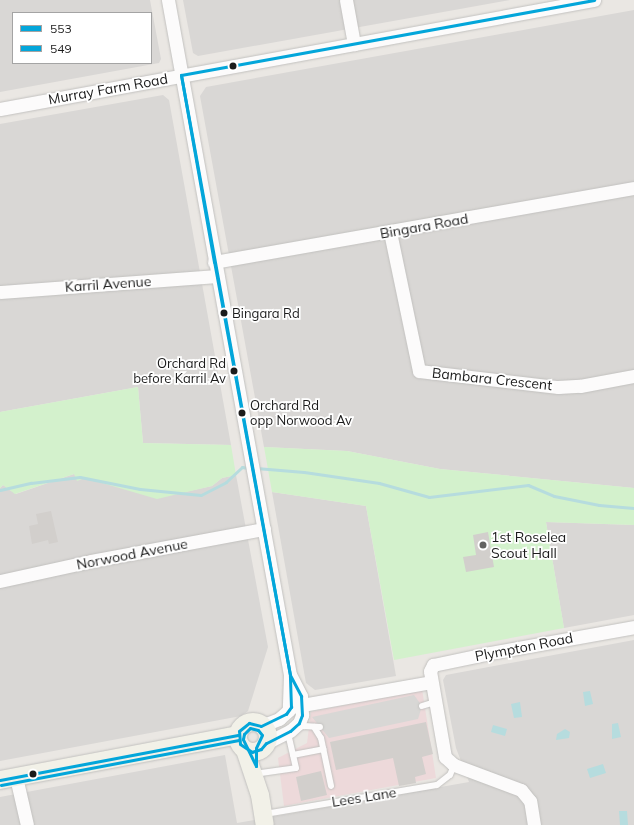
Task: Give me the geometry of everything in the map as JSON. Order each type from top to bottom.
[{"type":"street","points":[[27,825],[8,778],[253,744],[288,732],[299,723],[214,262],[168,0]]},
{"type":"street","points":[[346,0],[354,44]]},
{"type":"street","name":"Murray Farm Road","points":[[0,109],[594,0]]},
{"type":"street","name":"Bingara Road","points":[[214,262],[634,188]]},
{"type":"street","name":"Bambara Crescent","points":[[390,232],[419,371],[558,387],[580,386],[634,376]]},
{"type":"street","name":"Karril Avenue","points":[[0,292],[217,276]]},
{"type":"street","name":"Norwood Avenue","points":[[0,581],[92,561],[264,529]]},
{"type":"street","name":"Plympton Road","points":[[431,682],[430,671],[434,665],[552,640],[634,627]]},
{"type":"street","points":[[260,795],[261,773],[253,744],[242,728],[249,723],[262,726],[286,714],[296,706],[431,682],[445,757],[454,765],[521,790],[530,801],[534,825]]},
{"type":"street","points":[[253,744],[267,734],[262,726]]},
{"type":"street","points":[[253,744],[265,819]]},
{"type":"lane","points":[[422,706],[435,702]]},
{"type":"lane","points":[[299,723],[317,727],[321,738],[331,786]]},
{"type":"lane","points":[[261,773],[296,768],[288,732]]},
{"type":"lane","points":[[293,755],[323,749]]},
{"type":"lane","name":"Lees Lane","points":[[265,819],[437,785],[450,775],[454,765]]},
{"type":"shaded area","points":[[0,0],[150,0],[161,59],[159,63],[0,92]]},
{"type":"shaded area","points":[[183,0],[510,0],[198,56],[193,53]]},
{"type":"shaded area","points":[[634,10],[634,488],[440,469],[347,451],[264,447],[200,96],[206,87]]},
{"type":"shaded area","points":[[163,95],[169,100],[231,445],[143,443],[138,387],[0,412],[0,124]]},
{"type":"shaded area","points":[[74,474],[157,498],[212,486],[222,478],[236,475],[268,647],[248,711],[241,716],[0,761],[0,488],[3,485],[16,494]]},
{"type":"shaded area","points":[[272,492],[366,506],[396,676],[315,690],[306,683]]},
{"type":"shaded area","points":[[546,522],[634,525],[634,615],[564,628]]},
{"type":"shaded area","points":[[634,640],[634,825],[0,825],[0,797],[225,755],[237,823],[469,782],[456,748],[443,680],[446,675]]},
{"type":"shaded area","points":[[422,689],[436,778],[284,806],[278,758],[307,743],[311,712]]},
{"type":"shaded area","points":[[414,695],[422,706],[418,719],[329,738],[312,717]]},
{"type":"green space","points":[[138,387],[143,443],[231,445],[236,475],[222,478],[212,486],[157,499],[85,478],[77,481],[74,474],[15,494],[3,485],[0,488],[0,412]]},
{"type":"green space","points":[[264,447],[347,451],[440,469],[634,488],[634,525],[546,522],[564,628],[394,660],[366,506],[272,492]]},
{"type":"water","points":[[590,691],[593,704],[585,706],[583,692]]},
{"type":"water","points":[[520,702],[522,717],[514,718],[511,704]]},
{"type":"water","points":[[618,723],[621,737],[612,739],[612,724]]},
{"type":"water","points":[[493,725],[507,729],[505,736],[491,732]]},
{"type":"water","points":[[565,729],[570,732],[569,738],[556,740],[557,734]]},
{"type":"water","points":[[603,764],[606,773],[590,778],[587,769]]},
{"type":"water","points":[[619,811],[627,811],[628,825],[620,825]]},
{"type":"building","points":[[51,511],[58,542],[49,544],[48,540],[32,544],[29,526],[38,524],[36,514]]},
{"type":"building","name":"1st Roselea Scout Hall","points":[[488,532],[494,567],[466,572],[463,557],[476,555],[473,535]]},
{"type":"building","points":[[426,722],[433,754],[422,757],[426,774],[415,777],[416,783],[399,786],[393,758],[336,770],[330,742]]},
{"type":"building","points":[[321,771],[327,795],[301,801],[296,777]]},
{"type":"waterway","points":[[0,490],[31,483],[80,477],[140,489],[201,495],[226,482],[242,467],[248,468]]},
{"type":"waterway","points":[[256,468],[304,472],[379,483],[429,497],[528,485],[554,496],[599,505],[634,508]]},
{"type":"transit line","name":"553","points":[[181,75],[594,0]]},
{"type":"transit line","name":"553","points":[[181,75],[290,675],[214,262],[181,75]]},
{"type":"transit line","name":"553","points":[[290,675],[301,696],[302,715],[299,723],[290,731],[266,743],[261,749],[252,752],[240,744],[239,731],[249,723],[261,726],[286,714],[291,707],[290,675]]},
{"type":"transit line","name":"549","points":[[250,728],[258,730],[262,735],[256,748],[256,766],[243,739],[244,734],[250,728]]},
{"type":"transit line","name":"553","points":[[0,780],[238,735]]},
{"type":"transit line","name":"549","points":[[1,785],[239,740]]},
{"type":"place","name":"Bingara Rd","points":[[224,313]]},
{"type":"place","name":"Orchard Rd before Karril Av","points":[[234,371]]},
{"type":"place","name":"Orchard Rd opp Norwood Av","points":[[242,413]]},
{"type":"place","name":"1st Roselea Scout Hall","points":[[483,545]]}]
